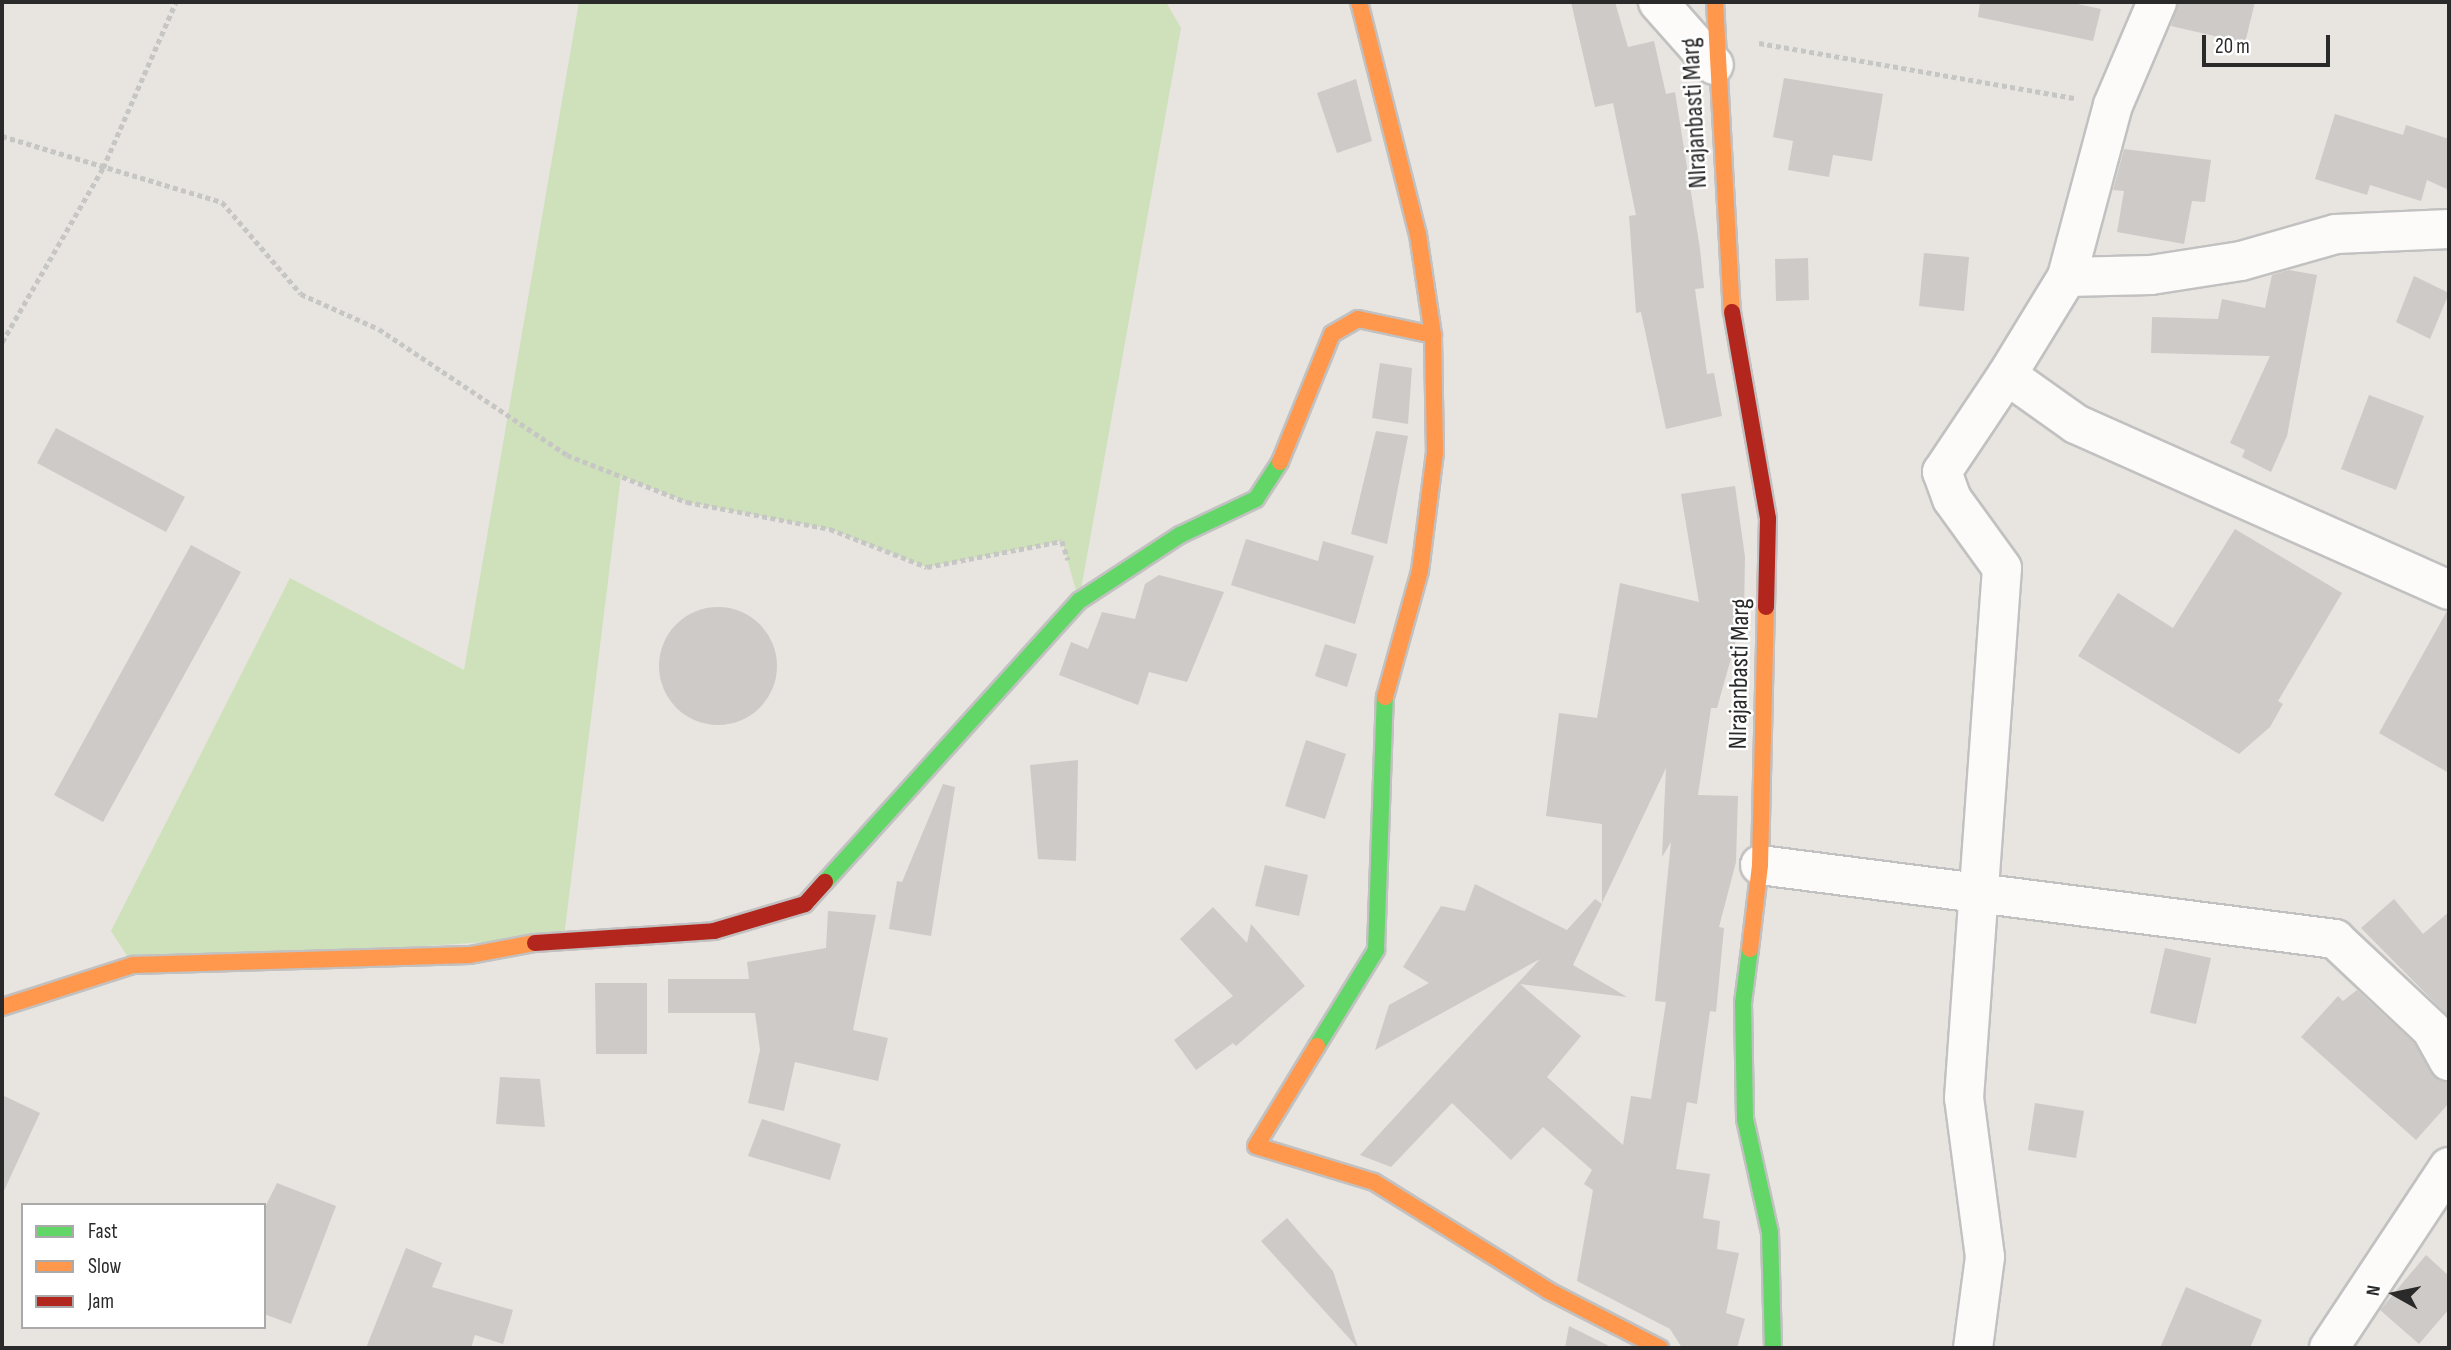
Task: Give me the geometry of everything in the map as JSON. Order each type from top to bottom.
[{"type":"street","points":[[1359,2],[1418,235],[1433,335],[1436,453],[1420,572],[1381,711],[1376,950],[1256,1146],[1374,1182],[1549,1292],[1660,1348]]},
{"type":"street","points":[[1658,2],[1714,51]]},
{"type":"street","name":"NIrajanbasti Marg","points":[[1715,2],[1714,51],[1733,327],[1768,520],[1760,865],[1742,1003],[1745,1119],[1770,1233],[1773,1348]]},
{"type":"street","points":[[1973,1348],[1985,1257],[1964,1098],[1981,898],[2002,568],[1952,499],[1942,472],[2007,375],[2067,277],[2113,105],[2157,2]]},
{"type":"street","points":[[2067,277],[2151,275],[2241,261],[2336,234],[2449,229]]},
{"type":"street","points":[[2,1007],[133,965],[470,955],[564,937],[714,930],[805,904],[1079,601],[1180,535],[1256,499],[1292,444],[1332,334],[1358,319],[1433,335]]},
{"type":"street","points":[[2007,375],[2076,424],[2449,590]]},
{"type":"street","points":[[1760,865],[1981,898],[2335,939],[2431,1030],[2449,1061]]},
{"type":"street","points":[[2329,1348],[2449,1167]]},
{"type":"path","points":[[2,342],[103,168],[176,2]]},
{"type":"path","points":[[1714,51],[2113,105]]},
{"type":"path","points":[[2,136],[222,202],[301,294],[379,329],[567,455],[687,502],[830,529],[927,567],[1062,541],[1079,601]]},
{"type":"green space","points":[[579,2],[1166,2],[1181,28],[1079,601],[1062,541],[927,567],[830,529],[687,502],[621,476],[564,937],[133,965],[111,931],[290,578],[464,670]]},
{"type":"building","points":[[1571,2],[1615,2],[1628,47],[1654,41],[1666,94],[1675,92],[1700,249],[1704,288],[1695,289],[1707,374],[1714,373],[1722,416],[1666,429],[1641,312],[1636,313],[1629,216],[1636,215],[1613,103],[1595,107]]},
{"type":"building","points":[[1980,2],[2068,2],[2101,9],[2093,41],[1978,17]]},
{"type":"building","points":[[2178,2],[2255,2],[2245,43],[2171,26]]},
{"type":"building","points":[[1784,78],[1883,94],[1872,161],[1833,155],[1829,177],[1788,170],[1793,141],[1773,137]]},
{"type":"building","points":[[1356,79],[1372,141],[1337,153],[1317,93]]},
{"type":"building","points":[[2335,114],[2403,135],[2406,125],[2449,139],[2449,190],[2427,180],[2421,201],[2370,185],[2367,195],[2315,179]]},
{"type":"building","points":[[2124,149],[2211,160],[2205,202],[2192,201],[2184,244],[2117,232],[2124,191],[2113,190]]},
{"type":"building","points":[[1924,253],[1969,257],[1964,311],[1919,306]]},
{"type":"building","points":[[1808,258],[1809,300],[1776,301],[1775,259]]},
{"type":"building","points":[[2289,270],[2317,275],[2287,436],[2271,472],[2242,457],[2245,450],[2230,443],[2270,356],[2151,353],[2152,317],[2218,319],[2222,299],[2265,308],[2272,275]]},
{"type":"building","points":[[2414,276],[2449,293],[2430,339],[2396,322]]},
{"type":"building","points":[[1380,363],[1412,368],[1408,424],[1372,418]]},
{"type":"building","points":[[2369,395],[2424,416],[2396,490],[2341,469]]},
{"type":"building","points":[[56,428],[185,497],[166,532],[37,463]]},
{"type":"building","points":[[1376,431],[1408,436],[1387,544],[1351,534]]},
{"type":"building","points":[[1735,486],[1745,557],[1744,612],[1717,708],[1711,708],[1698,795],[1738,796],[1736,862],[1719,927],[1724,928],[1716,1012],[1710,1011],[1697,1104],[1687,1102],[1676,1169],[1710,1174],[1703,1218],[1720,1221],[1717,1249],[1739,1253],[1726,1313],[1745,1319],[1737,1348],[1682,1348],[1670,1329],[1577,1281],[1593,1190],[1584,1184],[1592,1170],[1543,1127],[1511,1160],[1452,1103],[1391,1167],[1360,1155],[1540,959],[1375,1050],[1389,1005],[1429,983],[1403,967],[1441,906],[1465,911],[1475,884],[1567,930],[1595,899],[1602,904],[1573,965],[1627,997],[1520,984],[1581,1036],[1547,1077],[1623,1145],[1631,1096],[1651,1099],[1666,1002],[1655,1001],[1671,842],[1662,857],[1666,768],[1602,903],[1602,824],[1546,816],[1559,713],[1597,718],[1620,583],[1699,602],[1681,494]]},
{"type":"building","points":[[2235,529],[2342,593],[2278,701],[2283,704],[2270,727],[2239,754],[2078,656],[2118,593],[2173,628]]},
{"type":"building","points":[[1246,539],[1318,561],[1323,541],[1374,556],[1355,624],[1231,585]]},
{"type":"building","points":[[191,545],[241,572],[103,822],[54,795]]},
{"type":"building","points":[[1159,575],[1224,592],[1187,682],[1149,672],[1138,705],[1059,675],[1071,642],[1088,649],[1102,612],[1135,619],[1145,584]]},
{"type":"building","points":[[718,607],[741,611],[760,624],[773,643],[777,666],[773,689],[760,708],[741,721],[718,725],[695,721],[676,708],[663,689],[659,666],[663,643],[676,624],[695,611]]},
{"type":"building","points":[[2447,611],[2449,612],[2449,773],[2379,733]]},
{"type":"building","points":[[1325,644],[1357,654],[1347,687],[1315,676]]},
{"type":"building","points":[[1306,740],[1346,754],[1325,819],[1285,806]]},
{"type":"building","points":[[1078,760],[1076,861],[1038,859],[1030,765]]},
{"type":"building","points":[[943,784],[955,787],[931,936],[889,929],[897,881],[902,882]]},
{"type":"building","points":[[1265,865],[1308,875],[1299,916],[1255,906]]},
{"type":"building","points":[[2394,899],[2423,934],[2449,912],[2449,1017],[2361,928]]},
{"type":"building","points":[[1213,907],[1247,943],[1251,924],[1305,986],[1236,1046],[1233,1043],[1196,1070],[1174,1040],[1233,996],[1180,939]]},
{"type":"building","points":[[828,911],[876,915],[853,1030],[888,1038],[878,1081],[795,1062],[784,1111],[748,1103],[760,1050],[755,1013],[668,1013],[668,979],[749,979],[747,962],[826,948]]},
{"type":"building","points":[[2165,948],[2211,958],[2196,1024],[2150,1013]]},
{"type":"building","points":[[595,983],[647,983],[647,1054],[596,1054]]},
{"type":"building","points":[[2357,990],[2414,1043],[2437,1079],[2449,1083],[2449,1103],[2416,1140],[2301,1037],[2338,996],[2343,1001]]},
{"type":"building","points":[[500,1077],[540,1079],[545,1127],[496,1124]]},
{"type":"building","points":[[2,1095],[40,1113],[2,1195]]},
{"type":"building","points":[[2035,1103],[2084,1111],[2076,1158],[2028,1150]]},
{"type":"building","points":[[762,1119],[841,1144],[830,1180],[748,1156]]},
{"type":"building","points":[[277,1183],[336,1206],[291,1324],[266,1315],[266,1205]]},
{"type":"building","points":[[1287,1218],[1333,1271],[1358,1348],[1261,1241]]},
{"type":"building","points":[[406,1248],[442,1263],[432,1287],[513,1310],[503,1344],[475,1335],[471,1348],[366,1348]]},
{"type":"building","points":[[2426,1255],[2449,1276],[2449,1309],[2419,1344],[2380,1310]]},
{"type":"building","points":[[2186,1287],[2262,1320],[2250,1348],[2160,1348]]},
{"type":"building","points":[[1569,1326],[1613,1348],[1565,1348]]},
{"type":"traffic: fast","points":[[825,882],[1079,601],[1180,535],[1256,499],[1280,462]]},
{"type":"traffic: fast","points":[[1317,1046],[1376,950],[1385,697]]},
{"type":"traffic: fast","points":[[1750,949],[1743,1003],[1745,1119],[1770,1233],[1773,1348]]},
{"type":"traffic: slow","points":[[1280,462],[1332,334],[1358,319],[1433,335],[1418,235],[1359,2]]},
{"type":"traffic: slow","points":[[1715,2],[1732,312]]},
{"type":"traffic: slow","points":[[1385,697],[1420,571],[1435,453],[1433,335]]},
{"type":"traffic: slow","points":[[1750,949],[1760,865],[1766,607]]},
{"type":"traffic: slow","points":[[2,1007],[133,965],[470,955],[535,943]]},
{"type":"traffic: slow","points":[[1317,1046],[1256,1146],[1374,1182],[1549,1291],[1660,1348]]},
{"type":"traffic: jam","points":[[1732,312],[1768,519],[1766,607]]},
{"type":"traffic: jam","points":[[535,943],[714,931],[805,904],[825,882]]}]
